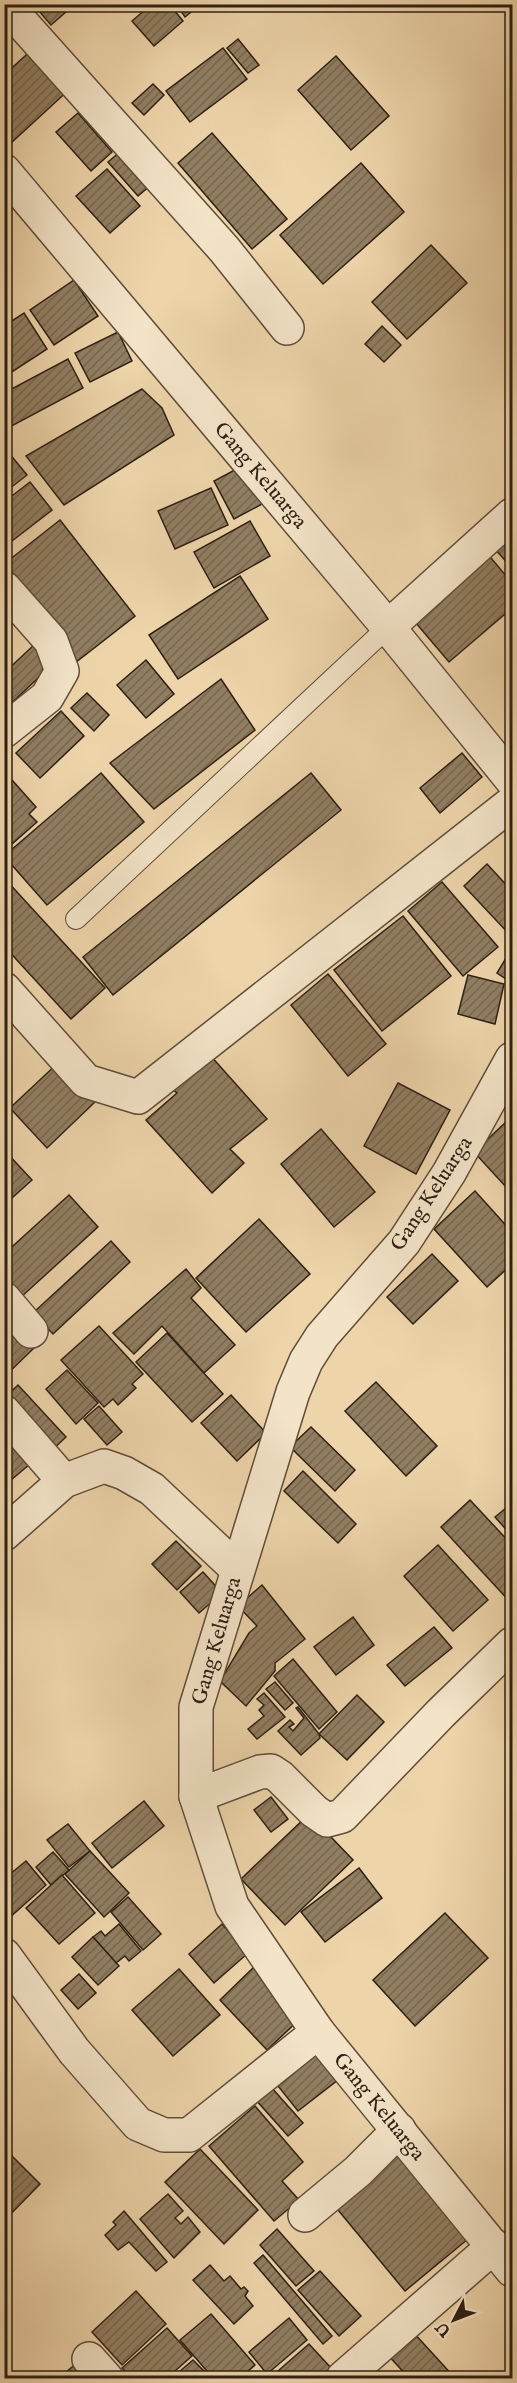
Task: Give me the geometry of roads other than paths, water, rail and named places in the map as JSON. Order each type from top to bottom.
[{"type":"street","points":[[5,4],[224,249],[287,328]]},
{"type":"street","name":"Gang Keluarga","points":[[4,171],[388,627],[513,780]]},
{"type":"street","points":[[388,627],[513,514]]},
{"type":"street","points":[[4,588],[51,642],[62,670],[47,697],[4,731]]},
{"type":"street","points":[[4,989],[86,1081],[138,1097],[513,802]]},
{"type":"street","name":"Gang Keluarga","points":[[503,2258],[318,2032],[232,1906],[196,1782],[196,1707],[293,1392],[306,1361],[322,1336],[404,1242],[449,1173],[513,1059]]},
{"type":"street","points":[[4,1299],[32,1331]]},
{"type":"street","points":[[4,1412],[64,1481]]},
{"type":"street","points":[[4,1534],[64,1481],[104,1466],[124,1473],[152,1489],[237,1569]]},
{"type":"street","points":[[196,1782],[271,1771],[327,1820],[342,1815],[441,1713],[513,1644]]},
{"type":"street","points":[[4,1956],[74,2051],[138,2124],[164,2135],[189,2135],[318,2032]]},
{"type":"street","points":[[305,2215],[358,2171],[399,2130]]},
{"type":"street","points":[[343,2379],[503,2258]]},
{"type":"lane","points":[[76,919],[388,627]]}]
